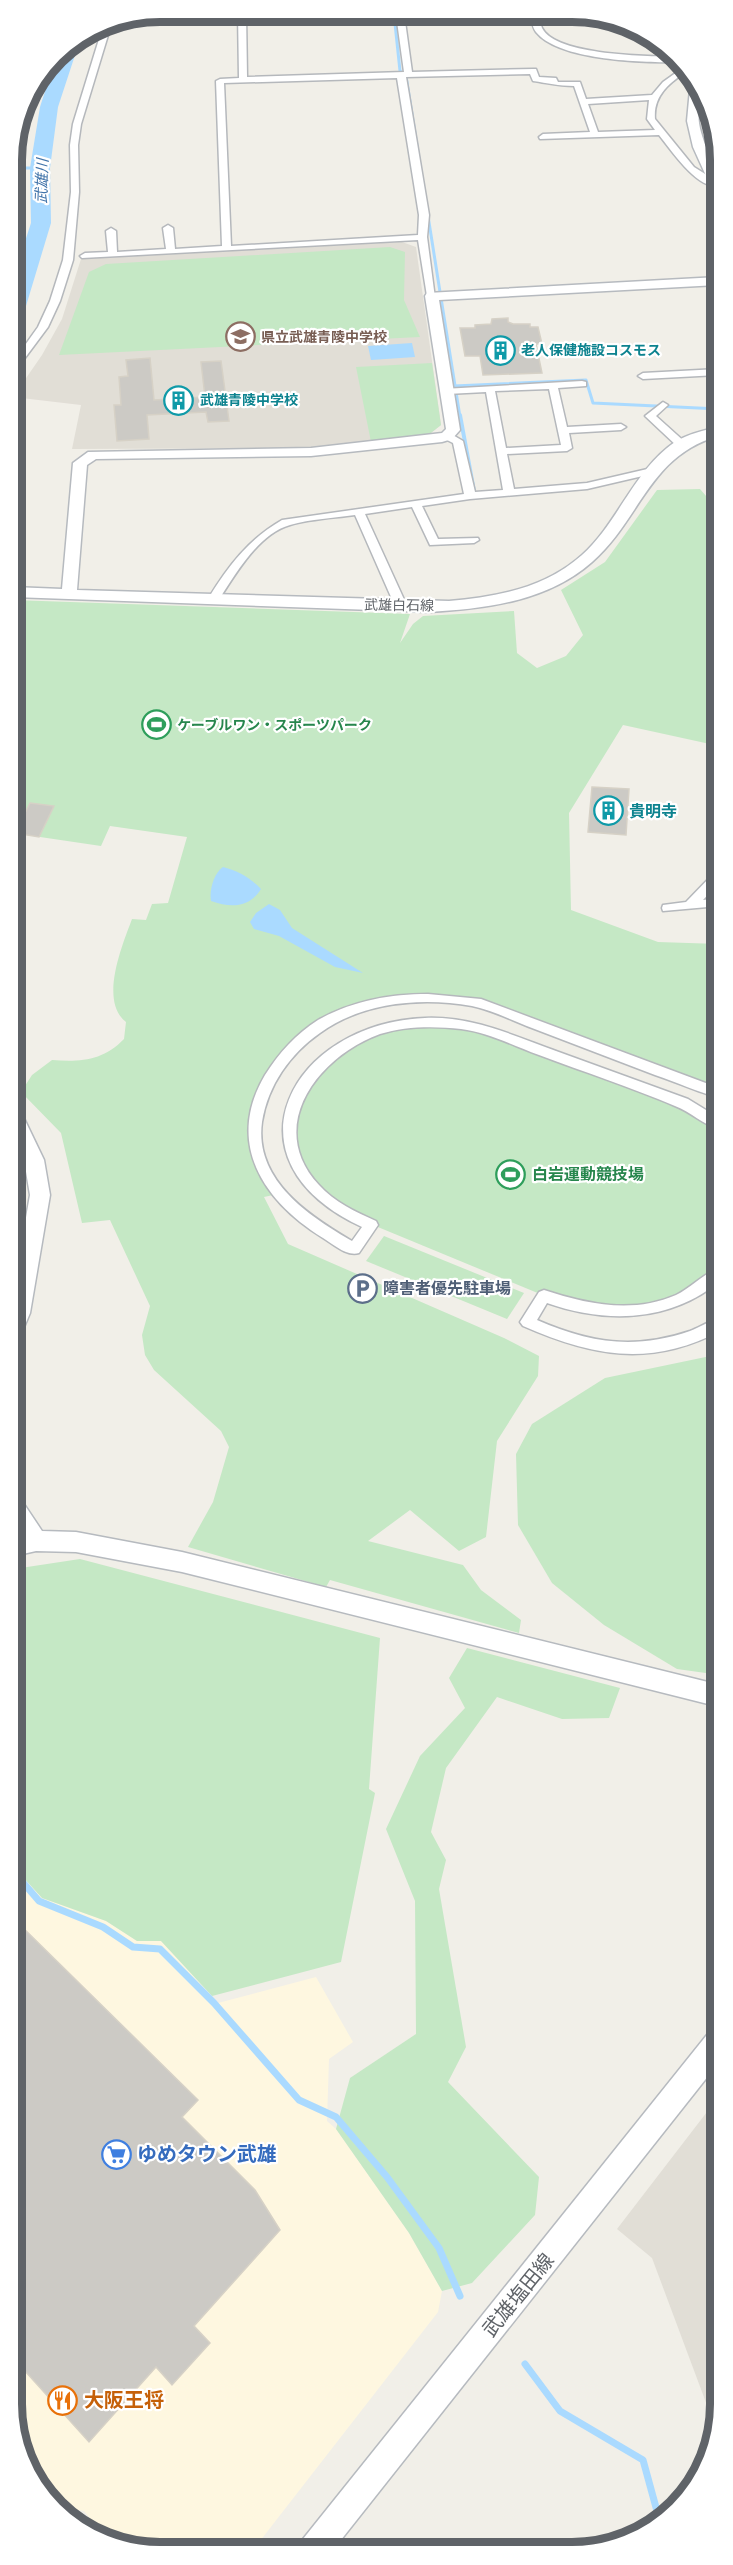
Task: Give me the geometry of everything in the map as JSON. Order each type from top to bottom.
[{"type":"street","points":[[242,22],[243,80]]},
{"type":"street","points":[[69,594],[80,463],[93,455],[311,452],[437,440],[447,436],[453,430],[453,390],[432,296],[422,237],[424,215],[404,74],[401,22]]},
{"type":"street","points":[[536,22],[538,30],[544,36],[577,51],[666,59]]},
{"type":"street","points":[[23,354],[43,327],[55,301],[68,260],[75,192],[74,145],[77,124],[104,35]]},
{"type":"street","points":[[227,249],[220,81],[533,71],[536,79],[553,80],[555,84],[577,84],[595,135]]},
{"type":"street","points":[[679,73],[659,89],[649,110],[651,119],[691,169],[710,182]]},
{"type":"street","points":[[583,102],[655,97]]},
{"type":"street","points":[[695,97],[693,121],[699,147],[710,171]]},
{"type":"street","points":[[543,137],[662,132]]},
{"type":"street","points":[[168,228],[171,252]]},
{"type":"street","points":[[111,231],[113,254]]},
{"type":"street","points":[[85,256],[422,237]]},
{"type":"street","points":[[432,296],[710,281]]},
{"type":"street","points":[[643,376],[710,372]]},
{"type":"street","points":[[453,390],[582,384]]},
{"type":"street","points":[[501,451],[567,448],[553,386]]},
{"type":"street","points":[[490,389],[509,493]]},
{"type":"street","points":[[660,407],[650,416],[682,445]]},
{"type":"street","points":[[563,430],[621,427]]},
{"type":"street","name":"武雄白石線","points":[[23,592],[400,606],[450,606],[495,601],[553,581],[587,559],[656,470],[682,445],[710,434]]},
{"type":"street","points":[[447,436],[458,441],[470,496]]},
{"type":"street","points":[[214,599],[238,559],[268,532],[286,522],[470,496],[587,486],[656,470]]},
{"type":"street","points":[[416,504],[434,543],[474,540]]},
{"type":"street","points":[[359,512],[400,606]]},
{"type":"street","points":[[691,904],[710,884]]},
{"type":"street","points":[[668,908],[710,903]]},
{"type":"street","points":[[710,1090],[476,1002],[441,998],[411,998],[378,1003],[345,1014],[310,1031],[284,1055],[266,1083],[255,1117],[256,1150],[278,1194],[315,1227],[354,1249],[371,1225],[344,1213],[329,1203],[307,1182],[292,1149],[289,1129],[291,1109],[300,1089],[314,1070],[333,1053],[378,1030],[442,1021],[474,1026],[683,1103],[710,1119]]},
{"type":"street","points":[[22,1293],[40,1195],[34,1160],[23,1141]]},
{"type":"street","points":[[710,1281],[696,1292],[672,1305],[636,1311],[605,1311],[569,1306],[544,1296],[528,1322],[562,1337],[608,1348],[666,1344],[710,1328]]},
{"type":"street","points":[[25,1544],[76,1542],[182,1562],[710,1694]]},
{"type":"street","name":"武雄塩田線","points":[[320,2542],[710,2053]]},
{"type":"shaded area","name":"県立武雄青陵中学校","points":[[402,242],[416,247],[441,425],[427,436],[310,448],[72,449],[81,405],[23,398],[23,383],[62,319],[81,259]]},
{"type":"shaded area","points":[[22,1876],[42,1898],[106,1921],[137,1941],[161,1941],[218,2003],[316,1977],[353,2042],[329,2059],[327,2121],[336,2129],[409,2233],[442,2291],[438,2312],[259,2542],[133,2540],[99,2528],[84,2511],[69,2508],[57,2496],[37,2466],[25,2432],[22,2405]]},
{"type":"shaded area","points":[[710,2108],[710,2413],[652,2258],[617,2229]]},
{"type":"green space","points":[[390,247],[405,252],[404,300],[420,337],[59,355],[89,272],[106,264]]},
{"type":"green space","points":[[432,363],[441,425],[427,436],[371,442],[356,367]]},
{"type":"green space","points":[[700,489],[710,501],[710,744],[623,725],[569,813],[571,910],[658,942],[710,944],[710,1088],[476,1002],[441,998],[378,1003],[310,1031],[266,1083],[256,1150],[278,1194],[264,1197],[288,1244],[504,1338],[539,1356],[538,1376],[497,1441],[486,1537],[459,1551],[410,1510],[368,1541],[463,1565],[481,1590],[521,1620],[519,1633],[330,1580],[326,1587],[188,1547],[213,1502],[229,1447],[221,1431],[154,1370],[145,1355],[142,1335],[150,1306],[110,1220],[82,1223],[61,1133],[23,1094],[23,1090],[32,1075],[52,1060],[72,1061],[99,1056],[124,1039],[126,1022],[118,1013],[113,987],[123,944],[132,919],[146,920],[152,904],[168,903],[187,837],[110,826],[101,846],[23,834],[23,600],[410,614],[400,643],[413,624],[423,616],[514,611],[517,653],[537,668],[566,656],[583,635],[561,590],[605,562],[657,490]]},
{"type":"green space","name":"白岩運動競技場","points":[[411,1024],[474,1026],[710,1118],[710,1281],[672,1305],[569,1306],[344,1213],[298,1166],[291,1109],[300,1089],[354,1041]]},
{"type":"green space","points":[[384,1236],[524,1293],[507,1319],[366,1261]]},
{"type":"green space","points":[[710,1356],[710,1674],[677,1669],[604,1625],[552,1583],[518,1525],[516,1454],[532,1424],[605,1378]]},
{"type":"green space","points":[[80,1559],[380,1638],[369,1789],[375,1793],[341,1962],[212,1996],[161,1941],[137,1941],[106,1921],[42,1898],[22,1876],[22,1568]]},
{"type":"green space","points":[[467,1648],[620,1688],[609,1718],[562,1719],[497,1697],[446,1768],[431,1832],[446,1860],[439,1889],[466,2047],[448,2082],[539,2177],[535,2215],[472,2283],[442,2291],[409,2233],[336,2129],[350,2078],[416,2034],[415,1901],[386,1829],[420,1756],[465,1708],[449,1678]]},
{"type":"water","points":[[412,343],[415,357],[371,360],[368,346]]},
{"type":"water","points":[[223,867],[244,875],[261,889],[251,900],[239,905],[226,905],[211,901],[213,882]]},
{"type":"water","points":[[269,904],[280,910],[292,928],[363,973],[335,967],[279,936],[254,929],[250,922],[256,913]]},
{"type":"building","name":"老人保健施設コスモス","points":[[508,318],[508,322],[513,324],[530,324],[530,327],[538,327],[542,344],[536,344],[542,373],[483,375],[480,356],[465,356],[460,328],[475,328],[475,325],[491,324],[492,319]]},
{"type":"building","name":"武雄青陵中学校","points":[[150,358],[154,400],[205,397],[201,362],[221,361],[229,421],[208,422],[206,412],[147,415],[149,439],[117,441],[114,405],[121,405],[119,377],[128,376],[126,360]]},
{"type":"building","name":"貴明寺","points":[[592,787],[629,789],[626,835],[588,832]]},
{"type":"building","points":[[30,803],[54,806],[39,837],[23,834],[23,818]]},
{"type":"building","name":"ゆめタウン武雄","points":[[22,1927],[198,2100],[182,2117],[255,2190],[280,2230],[194,2326],[210,2343],[172,2385],[156,2367],[89,2442],[22,2368]]},
{"type":"waterway","points":[[395,22],[400,71],[406,76],[440,292]]},
{"type":"waterway","name":"武雄川","points":[[23,281],[41,223],[40,168],[49,107],[64,62]]},
{"type":"waterway","points":[[23,168],[40,168]]},
{"type":"waterway","points":[[441,298],[455,386]]},
{"type":"waterway","points":[[455,386],[586,380],[593,403],[710,409]]},
{"type":"waterway","points":[[455,386],[460,417]]},
{"type":"waterway","points":[[460,415],[474,491]]},
{"type":"waterway","points":[[22,1882],[39,1901],[103,1927],[133,1947],[160,1949],[214,2003],[299,2100],[336,2117],[387,2177],[439,2248],[460,2296]]},
{"type":"waterway","points":[[525,2364],[560,2411],[643,2460],[657,2513]]},
{"type":"place","name":"県立武雄青陵中学校","points":[[240,337]]},
{"type":"place","name":"老人保健施設コスモス","points":[[500,350]]},
{"type":"place","name":"武雄青陵中学校","points":[[179,400]]},
{"type":"place","name":"ケーブルワン・スポーツパーク","points":[[156,725]]},
{"type":"place","name":"貴明寺","points":[[608,811]]},
{"type":"place","name":"白岩運動競技場","points":[[511,1174]]},
{"type":"place","name":"障害者優先駐車場","points":[[362,1288]]},
{"type":"place","name":"ゆめタウン武雄","points":[[116,2154]]},
{"type":"place","name":"大阪王将","points":[[63,2400]]}]
